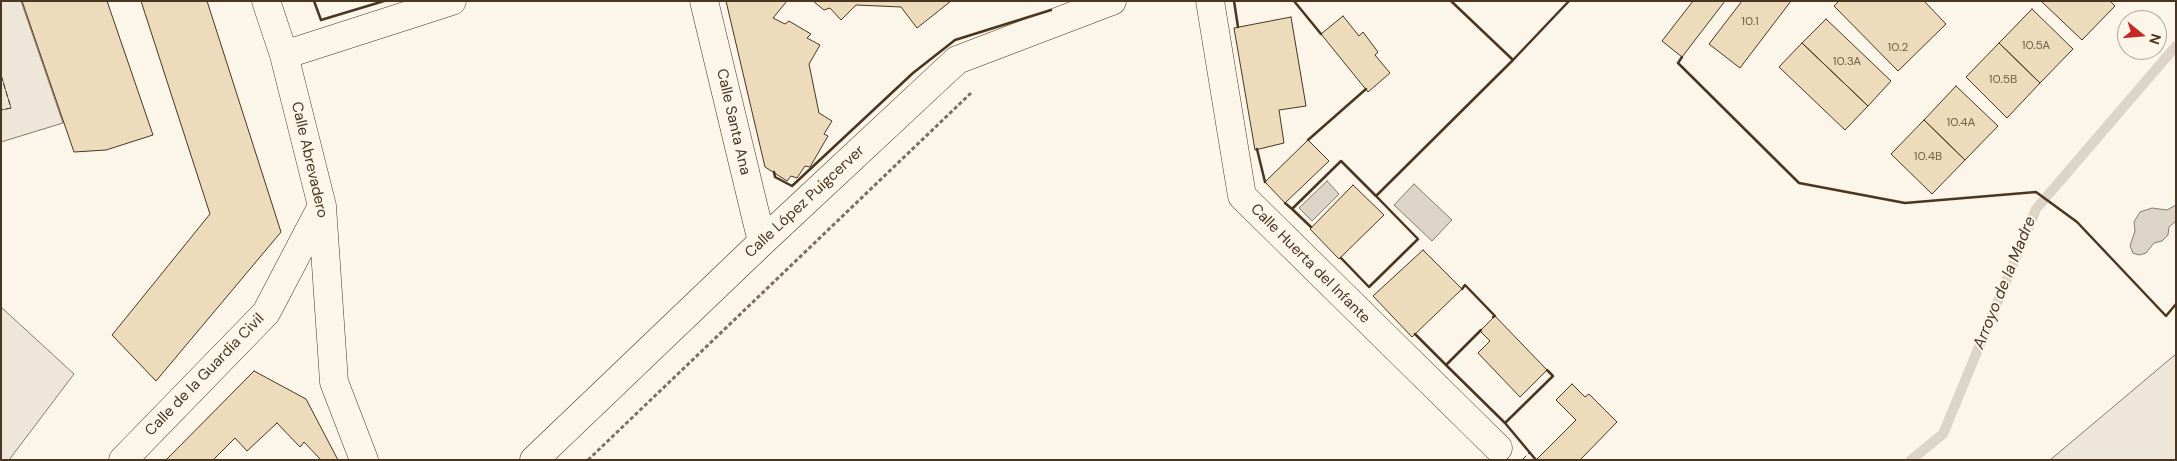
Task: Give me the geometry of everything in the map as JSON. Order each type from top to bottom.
[{"type":"street","name":"Calle Abrevadero","points":[[266,1],[284,55],[322,206],[334,382],[364,460]]},
{"type":"street","points":[[284,55],[452,1]]},
{"type":"street","name":"Calle Santa Ana","points":[[704,1],[762,242]]},
{"type":"street","name":"Calle López Puigcerver","points":[[534,460],[762,242],[957,60],[1112,1]]},
{"type":"street","name":"Calle Huerta del Infante","points":[[1210,1],[1242,196],[1498,448]]},
{"type":"street","name":"Calle de la Guardia Civil","points":[[123,460],[266,314],[322,206]]},
{"type":"path","points":[[588,460],[972,92]]},
{"type":"shaded area","points":[[1,1],[21,1],[63,123],[1,142]]},
{"type":"shaded area","points":[[1,75],[11,108],[1,110]]},
{"type":"shaded area","points":[[1327,181],[1339,194],[1312,221],[1299,208]]},
{"type":"shaded area","points":[[1414,184],[1452,220],[1432,241],[1394,205]]},
{"type":"shaded area","points":[[2176,205],[2176,221],[2169,227],[2168,235],[2162,241],[2154,243],[2146,253],[2139,255],[2133,253],[2130,246],[2135,231],[2134,222],[2140,212],[2152,208],[2167,210]]},
{"type":"shaded area","points":[[1,307],[74,374],[9,460],[1,460]]},
{"type":"shaded area","points":[[2176,354],[2176,460],[2050,460]]},
{"type":"building","points":[[22,1],[107,1],[153,135],[106,150],[74,152]]},
{"type":"building","points":[[141,1],[207,1],[281,232],[156,381],[112,335],[210,214]]},
{"type":"building","points":[[726,1],[787,1],[773,18],[785,24],[789,21],[811,34],[807,38],[820,45],[809,64],[819,113],[832,121],[824,134],[828,136],[810,167],[805,166],[797,178],[791,176],[787,181],[765,167]]},
{"type":"building","points":[[813,1],[951,1],[917,28],[901,7],[856,5],[841,20],[830,8],[824,10]]},
{"type":"building","points":[[1693,1],[1725,1],[1682,57],[1662,41]]},
{"type":"building","points":[[1742,1],[1791,1],[1740,68],[1709,44]]},
{"type":"building","points":[[1839,1],[1924,1],[1946,24],[1898,71],[1834,6]]},
{"type":"building","points":[[2041,1],[2110,1],[2115,6],[2082,40]]},
{"type":"building","points":[[2032,9],[2073,49],[2040,83],[1999,43]]},
{"type":"building","points":[[1343,16],[1359,36],[1363,32],[1378,52],[1375,55],[1390,73],[1368,92],[1321,34]]},
{"type":"building","points":[[1291,17],[1306,106],[1279,110],[1284,143],[1255,150],[1234,28]]},
{"type":"building","points":[[1826,19],[1891,81],[1868,106],[1802,43]]},
{"type":"building","points":[[1802,43],[1868,106],[1845,130],[1779,67]]},
{"type":"building","points":[[1999,43],[2040,83],[2007,118],[1966,77]]},
{"type":"building","points":[[1956,86],[1998,126],[1965,160],[1924,120]]},
{"type":"building","points":[[1924,120],[1965,160],[1932,194],[1891,154]]},
{"type":"building","points":[[1308,140],[1329,161],[1285,203],[1265,182]]},
{"type":"building","points":[[1353,185],[1384,215],[1339,259],[1310,229]]},
{"type":"building","points":[[1423,250],[1462,289],[1412,337],[1373,296]]},
{"type":"building","points":[[1495,316],[1547,370],[1520,397],[1478,353],[1490,341],[1480,331]]},
{"type":"building","points":[[254,371],[306,399],[338,460],[166,460]]},
{"type":"building","points":[[1572,384],[1585,397],[1589,394],[1617,422],[1580,460],[1536,460],[1576,420],[1556,400]]},
{"type":"building","points":[[277,423],[300,447],[304,442],[321,460],[213,460],[235,438],[247,451]]},
{"type":"waterway","name":"Arroyo de la Madre","points":[[1911,460],[1943,434],[2036,209],[2176,46]]},
{"type":"fence","points":[[1,75],[11,108],[1,110]]},
{"type":"fence","points":[[1522,460],[1530,452]]},
{"type":"wall","points":[[314,1],[321,20],[384,1]]},
{"type":"wall","points":[[1234,1],[1238,27]]},
{"type":"wall","points":[[1294,1],[1321,34]]},
{"type":"wall","points":[[1285,203],[1292,209],[1341,161],[1376,196],[1513,60],[1451,1]]},
{"type":"wall","points":[[1513,60],[1569,1]]},
{"type":"wall","points":[[774,172],[775,177],[792,186],[913,73],[955,40],[1051,10]]},
{"type":"wall","points":[[1682,57],[1678,63],[1799,183],[1905,203],[2036,192],[2077,222],[2166,316],[2176,304]]},
{"type":"wall","points":[[1308,140],[1366,89]]},
{"type":"wall","points":[[1257,149],[1265,182]]},
{"type":"wall","points":[[1341,258],[1369,287],[1418,239],[1376,196]]},
{"type":"wall","points":[[1292,209],[1311,227]]},
{"type":"wall","points":[[1462,289],[1465,285],[1495,316],[1493,317]]},
{"type":"wall","points":[[1415,334],[1446,365],[1481,330]]},
{"type":"wall","points":[[1446,365],[1505,423],[1553,376],[1547,370]]},
{"type":"wall","points":[[1505,423],[1536,460]]}]
